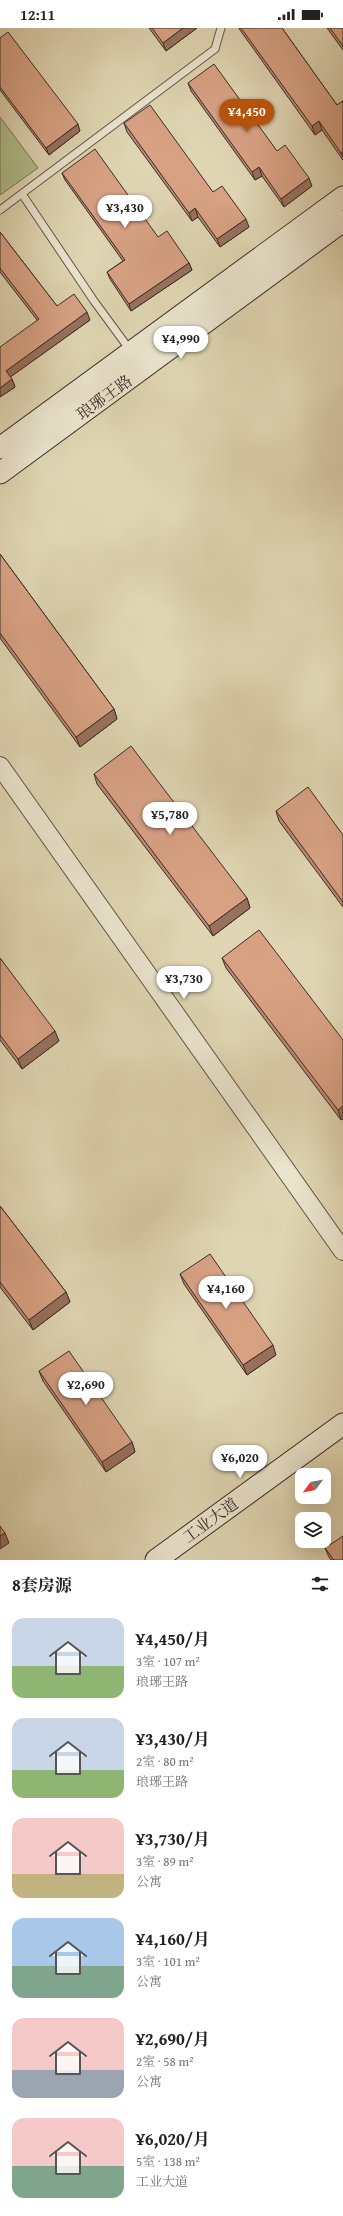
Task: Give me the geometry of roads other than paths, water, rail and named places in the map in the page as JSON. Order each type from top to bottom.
[{"type":"main road","name":"琅琊王路","points":[[0,473],[138,360],[343,197]]},
{"type":"main road","name":"琅琊王路","points":[[0,448],[138,360],[343,221]]},
{"type":"main road","name":"工业大道","points":[[156,1560],[343,1424]]},
{"type":"street","points":[[0,766],[343,1251]]},
{"type":"lane","points":[[0,210],[215,49],[221,28]]},
{"type":"lane","points":[[22,194],[94,301],[138,360]]}]
